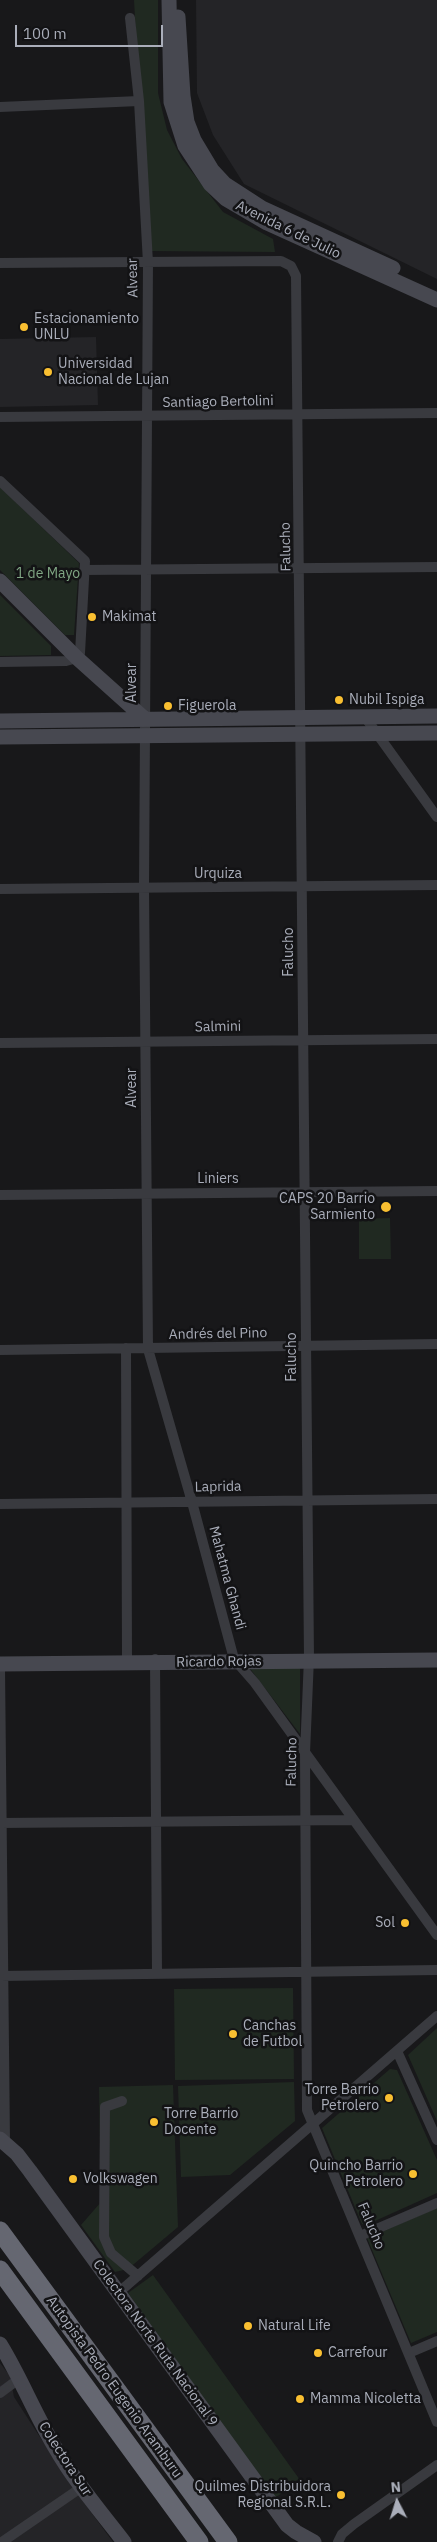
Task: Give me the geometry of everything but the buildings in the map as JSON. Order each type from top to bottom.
[{"type":"highway","name":"Autopista Pedro Eugenio Aramburu","points":[[0,2232],[228,2542]]},
{"type":"highway","name":"Autopista Pedro Eugenio Aramburu","points":[[0,2270],[199,2542]]},
{"type":"main road","name":"Avenida 6 de Julio","points":[[169,0],[171,102],[176,124],[185,146],[210,184],[226,199],[267,223],[437,300]]},
{"type":"main road","name":"Avenida 6 de Julio","points":[[178,0],[183,96],[187,122],[194,140],[212,170],[225,184],[262,208],[437,289]]},
{"type":"main road","points":[[0,582],[77,658],[145,719]]},
{"type":"main road","points":[[0,721],[437,716]]},
{"type":"main road","points":[[0,737],[437,732]]},
{"type":"main road","name":"Ricardo Rojas","points":[[0,1662],[437,1658]]},
{"type":"main road","name":"Ricardo Rojas","points":[[0,1662],[127,1659],[155,1661]]},
{"type":"main road","name":"Colectora Norte Ruta Nacional 9","points":[[2,2140],[30,2171],[287,2525],[314,2542]]},
{"type":"main road","name":"Colectora Sur","points":[[0,2344],[20,2378],[43,2428],[82,2487],[124,2542]]},
{"type":"street","name":"Alvear","points":[[130,18],[139,101],[148,263],[144,887],[148,1349]]},
{"type":"street","points":[[0,107],[139,101]]},
{"type":"street","name":"Falucho","points":[[148,263],[281,261],[292,266],[296,276],[302,718],[308,1659],[305,1753],[307,2110],[312,2126],[437,2422]]},
{"type":"street","points":[[0,263],[148,263]]},
{"type":"street","name":"Santiago Bertolini","points":[[0,417],[437,413]]},
{"type":"street","points":[[0,481],[85,561],[80,653],[77,658],[66,661],[0,662]]},
{"type":"street","points":[[84,570],[437,567]]},
{"type":"street","points":[[365,717],[437,817]]},
{"type":"street","name":"Urquiza","points":[[0,889],[437,885]]},
{"type":"street","name":"Salmini","points":[[0,1042],[437,1038]]},
{"type":"street","name":"Liniers","points":[[0,1195],[437,1191]]},
{"type":"street","name":"Andrés del Pino","points":[[0,1350],[437,1344]]},
{"type":"street","points":[[126,1348],[127,1659]]},
{"type":"street","name":"Mahatma Ghandi","points":[[148,1349],[236,1660],[437,1935]]},
{"type":"street","name":"Laprida","points":[[0,1504],[437,1499]]},
{"type":"street","points":[[155,1661],[157,1974]]},
{"type":"street","points":[[0,1668],[2,2140]]},
{"type":"street","points":[[1,1823],[352,1820]]},
{"type":"street","points":[[1,1976],[437,1970]]},
{"type":"street","points":[[118,2293],[437,2016]]},
{"type":"street","points":[[397,2051],[437,2140]]},
{"type":"street","points":[[122,2101],[105,2107],[104,2237],[111,2253],[138,2276]]},
{"type":"street","points":[[360,2236],[437,2203]]},
{"type":"street","points":[[408,2353],[437,2340]]},
{"type":"street","points":[[0,2393],[20,2378]]},
{"type":"street","points":[[338,2542],[342,2534],[354,2524],[437,2465]]},
{"type":"street","points":[[2,2542],[82,2487]]},
{"type":"shaded area","points":[[196,0],[437,0],[437,279],[244,184],[213,135],[197,93]]},
{"type":"shaded area","name":"Universidad Nacional de Lujan","points":[[96,337],[98,405],[0,407],[0,339]]},
{"type":"shaded area","points":[[0,2363],[10,2376],[14,2397],[71,2485],[113,2542],[0,2542]]},
{"type":"green space","points":[[134,0],[158,0],[158,93],[167,130],[182,159],[223,212],[273,239],[275,252],[148,251]]},
{"type":"green space","name":"1 de Mayo","points":[[0,487],[79,563],[74,635],[65,635],[0,570]]},
{"type":"green space","name":"1 de Mayo","points":[[0,595],[51,646],[51,655],[0,656]]},
{"type":"green space","points":[[390,1218],[391,1259],[359,1259],[359,1219]]},
{"type":"green space","points":[[248,1666],[300,1667],[300,1734]]},
{"type":"green space","points":[[293,1988],[294,2079],[175,2080],[174,1989]]},
{"type":"green space","points":[[437,2028],[437,2121],[408,2055]]},
{"type":"green space","points":[[390,2069],[397,2070],[437,2160],[437,2193],[366,2225],[362,2224],[322,2128]]},
{"type":"green space","points":[[294,2082],[295,2121],[230,2175],[181,2177],[178,2086]]},
{"type":"green space","points":[[173,2085],[178,2227],[128,2269],[115,2272],[81,2225],[101,2202],[99,2087]]},
{"type":"green space","points":[[437,2208],[437,2332],[411,2343],[367,2238]]},
{"type":"green space","points":[[153,2275],[300,2480],[275,2498],[128,2293]]},
{"type":"place","name":"Estacionamiento UNLU","points":[[24,327]]},
{"type":"place","name":"Universidad Nacional de Lujan","points":[[48,372]]},
{"type":"place","name":"Makimat","points":[[92,617]]},
{"type":"place","name":"Nubil Ispiga","points":[[339,700]]},
{"type":"place","name":"Figuerola","points":[[168,706]]},
{"type":"place","name":"CAPS 20 Barrio Sarmiento","points":[[386,1207]]},
{"type":"place","name":"Sol","points":[[405,1923]]},
{"type":"place","name":"Canchas de Futbol","points":[[233,2034]]},
{"type":"place","name":"Torre Barrio Petrolero","points":[[389,2098]]},
{"type":"place","name":"Torre Barrio Docente","points":[[154,2122]]},
{"type":"place","name":"Quincho Barrio Petrolero","points":[[413,2174]]},
{"type":"place","name":"Volkswagen","points":[[73,2179]]},
{"type":"place","name":"Natural Life","points":[[248,2326]]},
{"type":"place","name":"Carrefour","points":[[318,2353]]},
{"type":"place","name":"Mamma Nicoletta","points":[[300,2399]]},
{"type":"place","name":"Quilmes Distribuidora Regional S.R.L.","points":[[341,2495]]}]
